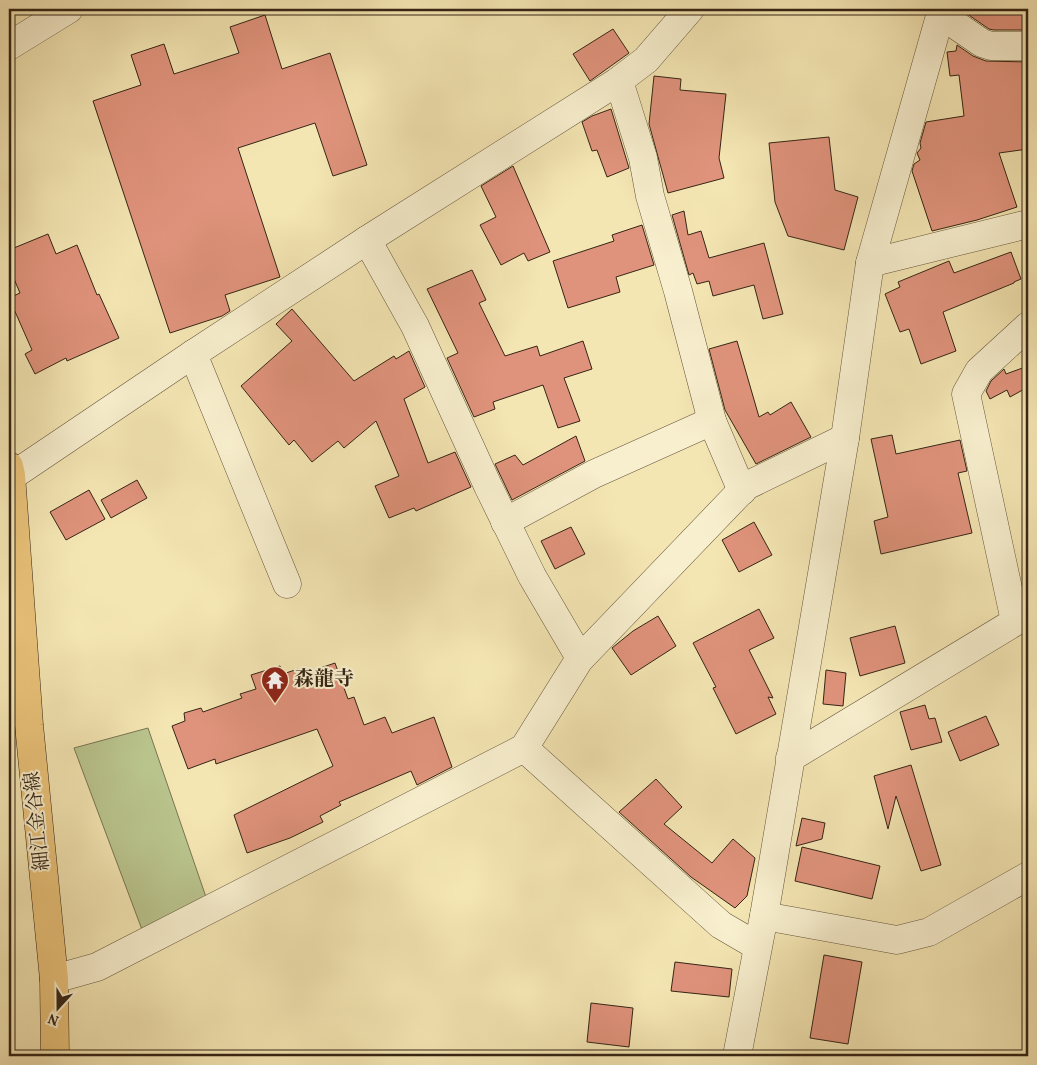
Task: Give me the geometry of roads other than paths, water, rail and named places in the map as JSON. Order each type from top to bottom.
[{"type":"main road","name":"細江金谷線","points":[[10,473],[29,725],[54,979],[55,1056]]},
{"type":"street","points":[[9,46],[69,9]]},
{"type":"street","points":[[10,473],[366,240],[619,80],[646,60],[690,9]]},
{"type":"street","points":[[738,1056],[764,916],[845,438],[870,263],[942,12],[982,43],[991,46],[1028,46]]},
{"type":"street","points":[[619,80],[642,158],[650,196],[678,291],[712,421],[742,491]]},
{"type":"street","points":[[870,263],[1028,224]]},
{"type":"street","points":[[366,240],[415,326],[505,522],[532,576],[580,658]]},
{"type":"street","points":[[790,758],[1022,618],[966,394],[979,371],[1028,326]]},
{"type":"street","points":[[193,354],[287,584]]},
{"type":"street","points":[[505,522],[594,474],[712,421]]},
{"type":"street","points":[[54,979],[97,968],[524,748],[580,658],[746,486],[845,438]]},
{"type":"street","points":[[524,748],[721,925],[757,946]]},
{"type":"street","points":[[764,916],[897,940],[929,932],[1028,876]]},
{"type":"place","name":"森龍寺","points":[[275,704]]}]
